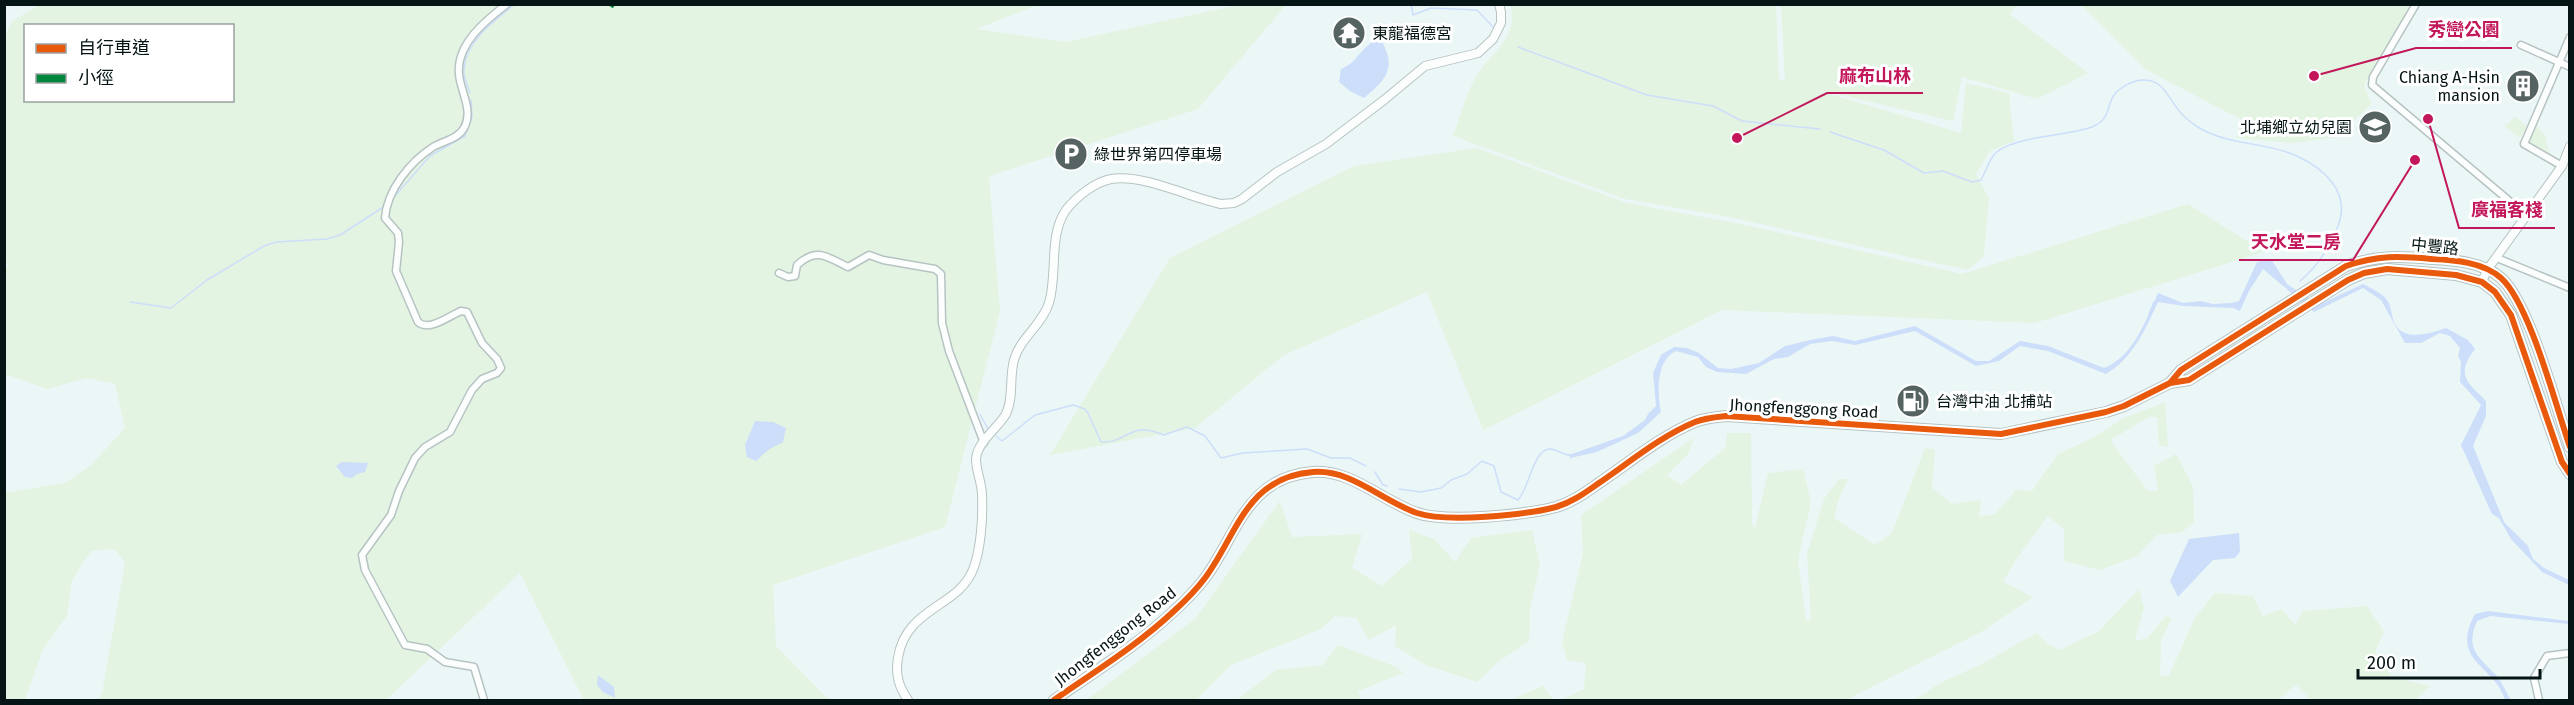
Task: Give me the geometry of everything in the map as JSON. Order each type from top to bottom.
[{"type":"main road","name":"中豐路","points":[[2267,314],[2346,266],[2368,259],[2388,256],[2456,260],[2487,270],[2501,278],[2519,302],[2570,447]]},
{"type":"main road","name":"中豐路","points":[[2273,325],[2348,280],[2364,273],[2387,269],[2456,275],[2482,282]]},
{"type":"main road","points":[[2482,282],[2495,292],[2511,315],[2562,462],[2570,474]]},
{"type":"main road","name":"Jhongfenggong Road","points":[[1054,700],[1173,612],[1205,578],[1249,505],[1260,493],[1299,474],[1315,472],[1341,476],[1395,504],[1431,516],[1517,515],[1572,501],[1665,438],[1696,421],[1726,416],[1883,431],[1980,434],[2008,433],[2106,412],[2124,406],[2170,382],[2181,370],[2267,314]]},
{"type":"main road","name":"Jhongfenggong Road","points":[[2170,382],[2189,380],[2273,325]]},
{"type":"street","points":[[484,700],[474,667],[446,662],[427,649],[410,647],[401,640],[390,614],[365,570],[362,555],[392,515],[399,491],[416,458],[430,444],[450,432],[472,390],[483,379],[497,373],[501,368],[497,359],[482,343],[467,312],[456,313],[429,326],[423,326],[418,322],[396,271],[398,232],[384,218],[390,196],[403,176],[432,148],[456,135],[465,126],[467,105],[458,71],[462,56],[473,34],[507,4]]},
{"type":"street","points":[[908,700],[898,682],[900,647],[916,620],[965,585],[974,567],[978,554],[982,495],[976,460],[1009,404],[1014,360],[1018,348],[1042,318],[1049,304],[1057,232],[1066,210],[1095,186],[1110,179],[1139,180],[1207,201],[1234,203],[1277,172],[1326,144],[1425,66],[1478,53],[1493,39],[1501,23],[1498,4]]},
{"type":"street","points":[[2416,4],[2373,77],[2372,85],[2526,215]]},
{"type":"street","points":[[2566,167],[2524,144],[2570,37]]},
{"type":"street","points":[[2521,45],[2570,67]]},
{"type":"street","points":[[2482,282],[2487,270],[2526,215],[2566,167],[2570,146]]},
{"type":"street","points":[[779,273],[788,277],[795,276],[797,265],[807,256],[821,254],[848,267],[869,255],[883,260],[934,269],[941,274],[942,323],[984,443]]},
{"type":"street","points":[[2497,258],[2570,288]]},
{"type":"street","points":[[2539,700],[2534,678],[2547,656],[2570,653]]},
{"type":"green space","points":[[1041,4],[976,29],[1065,42],[1239,5],[1286,5],[1198,109],[989,176],[1000,311],[945,527],[773,585],[776,646],[829,700],[584,700],[520,573],[386,700],[98,700],[102,693],[125,563],[115,549],[91,551],[72,580],[67,616],[43,649],[25,700],[5,700],[4,493],[65,483],[91,465],[125,428],[115,384],[87,378],[47,389],[5,374],[4,268],[9,265],[4,260],[5,35],[12,21],[36,5]]},
{"type":"green space","points":[[1510,5],[1776,5],[1779,79],[1785,81],[1781,5],[2016,5],[2010,14],[2088,73],[2037,99],[1962,77],[1953,121],[1810,88],[1961,133],[1966,83],[2009,93],[2014,141],[1990,151],[1976,174],[1989,198],[1984,256],[1968,270],[1724,216],[1625,199],[1453,136],[1475,78],[1507,36],[1512,16]]},
{"type":"green space","points":[[2081,5],[2412,5],[2364,85],[2371,104],[2338,137],[2293,143],[2236,138],[2242,120],[2145,69]]},
{"type":"green space","points":[[2515,117],[2527,126],[2520,138],[2504,126]]},
{"type":"green space","points":[[2536,125],[2545,135],[2550,157],[2528,142]]},
{"type":"green space","points":[[1477,148],[1627,203],[1741,224],[1962,274],[2188,204],[2264,252],[2035,323],[1722,310],[1483,430],[1427,292],[1284,355],[1195,428],[1050,455],[1170,258],[1354,166]]},
{"type":"green space","points":[[2165,402],[2168,447],[2159,445],[2157,417],[2149,417],[2110,440],[2148,491],[2158,491],[2154,466],[2176,454],[2193,486],[2194,522],[2182,532],[2157,535],[2137,556],[2100,570],[2064,561],[2064,529],[2048,516],[2015,561],[2003,582],[2033,597],[1981,632],[1846,700],[1561,700],[1584,689],[1586,663],[1567,660],[1562,642],[1583,553],[1581,515],[1695,437],[1688,454],[1667,475],[1681,485],[1725,448],[1727,433],[1751,433],[1752,524],[1755,528],[1768,473],[1803,469],[1811,502],[1798,560],[1806,621],[1811,619],[1807,554],[1824,499],[1839,479],[1848,479],[1839,498],[1834,518],[1875,545],[1892,533],[1925,448],[1935,449],[1932,488],[1952,504],[1981,500],[1979,517],[1995,514],[2016,490],[2032,491],[2058,454],[2096,436],[2124,418]]},
{"type":"green space","points":[[1280,501],[1292,537],[1362,534],[1352,568],[1382,586],[1412,559],[1409,530],[1434,539],[1455,562],[1471,538],[1532,530],[1540,565],[1530,608],[1529,641],[1498,662],[1477,682],[1426,665],[1395,646],[1396,625],[1369,640],[1356,618],[1335,616],[1321,629],[1231,665],[1196,700],[1086,700],[1195,619]]},
{"type":"green space","points":[[2139,589],[2144,608],[2135,640],[2147,639],[2166,616],[2172,618],[2161,640],[2160,676],[2169,675],[2196,616],[2215,593],[2253,596],[2263,616],[2282,609],[2295,625],[2303,611],[2367,606],[2384,632],[2375,652],[2392,677],[2430,686],[2415,700],[2311,700],[2296,685],[2278,700],[1914,700],[1940,683],[1982,664],[2036,633],[2059,650],[2098,632]]},
{"type":"green space","points":[[1338,645],[1397,667],[1403,673],[1358,691],[1361,700],[1236,700],[1276,670],[1323,665]]},
{"type":"green space","points":[[1543,686],[1553,700],[1513,700],[1515,698]]},
{"type":"water","points":[[1380,38],[1389,64],[1384,78],[1364,98],[1339,82],[1341,69],[1351,63],[1373,41]]},
{"type":"water","points":[[2271,259],[2287,284],[2318,305],[2363,284],[2387,300],[2394,322],[2404,332],[2418,335],[2446,328],[2468,340],[2475,349],[2466,365],[2466,378],[2473,389],[2486,401],[2486,416],[2473,446],[2504,522],[2528,546],[2533,559],[2544,568],[2569,580],[2569,585],[2542,572],[2511,539],[2499,518],[2492,514],[2461,445],[2481,405],[2460,382],[2461,362],[2458,356],[2460,348],[2450,336],[2440,333],[2421,343],[2405,343],[2381,300],[2363,288],[2314,312],[2263,269],[2240,311],[2233,308],[2184,306],[2158,302],[2131,352],[2106,374],[2048,351],[2020,346],[1999,361],[1976,366],[1915,331],[1855,345],[1832,341],[1810,344],[1788,357],[1774,359],[1746,374],[1717,372],[1706,367],[1698,357],[1676,351],[1669,355],[1661,369],[1659,396],[1661,412],[1638,433],[1597,452],[1570,458],[1569,455],[1623,436],[1645,420],[1656,406],[1653,373],[1661,355],[1674,347],[1687,348],[1699,353],[1718,368],[1731,369],[1759,363],[1785,346],[1810,340],[1833,336],[1855,341],[1915,326],[1976,361],[1989,361],[2020,341],[2048,346],[2104,368],[2114,363],[2131,347],[2158,293],[2183,303],[2201,301],[2213,304],[2239,301],[2257,262]]},
{"type":"water","points":[[755,421],[773,422],[786,428],[783,442],[768,450],[756,461],[747,457],[745,445]]},
{"type":"water","points":[[342,462],[368,463],[365,472],[352,478],[345,477],[336,466]]},
{"type":"water","points":[[2239,533],[2240,552],[2235,558],[2213,560],[2178,597],[2170,581],[2189,539]]},
{"type":"water","points":[[2488,611],[2569,621],[2569,624],[2490,616],[2477,621],[2472,639],[2475,651],[2498,678],[2511,700],[2505,700],[2500,688],[2470,653],[2467,643],[2468,630],[2475,614]]},
{"type":"water","points":[[598,675],[614,687],[615,698],[603,692],[597,685]]},
{"type":"waterway","points":[[470,93],[464,73],[470,50],[482,32],[515,4]]},
{"type":"waterway","points":[[1411,4],[1413,15],[1431,8],[1477,10],[1494,28]]},
{"type":"waterway","points":[[1518,47],[1647,95],[1713,106],[1742,121],[1820,129]]},
{"type":"waterway","points":[[1830,132],[1884,150],[1924,173],[1943,171],[1972,182],[1981,180],[1991,159],[2000,149],[2024,140],[2092,127],[2105,117],[2114,95],[2120,89],[2137,81],[2152,81],[2162,87],[2185,118],[2201,129],[2216,136],[2297,156],[2317,168],[2333,184],[2341,203],[2338,226],[2322,256],[2300,281]]},
{"type":"waterway","points":[[394,197],[430,156],[465,136],[472,117],[471,100]]},
{"type":"waterway","points":[[130,302],[171,308],[207,280],[264,246],[276,242],[327,239],[340,235],[385,206]]},
{"type":"waterway","points":[[2149,314],[2154,302]]},
{"type":"waterway","points":[[996,436],[1002,441],[1035,415],[1073,405],[1085,409],[1101,442],[1118,439],[1136,431],[1152,431],[1164,435],[1187,427],[1205,436],[1221,458],[1243,453],[1307,449],[1331,458],[1350,458],[1366,466]]},
{"type":"waterway","points":[[980,414],[988,429]]},
{"type":"waterway","points":[[1399,489],[1421,492],[1441,488],[1451,480],[1467,474],[1482,461],[1494,466],[1501,492],[1518,500],[1536,461],[1545,450],[1551,449],[1570,455]]},
{"type":"waterway","points":[[1375,472],[1383,485],[1387,486]]},
{"type":"cycle path","points":[[2170,383],[2181,370],[2346,266],[2389,257],[2459,261],[2486,268],[2501,278],[2512,291],[2532,332],[2570,447]]},
{"type":"cycle path","points":[[1054,700],[1131,647],[1178,607],[1205,578],[1246,511],[1258,496],[1272,485],[1290,476],[1327,472],[1353,480],[1417,513],[1447,517],[1486,517],[1542,510],[1568,502],[1670,434],[1695,422],[1710,418],[1726,416],[2001,434],[2106,412],[2124,406],[2170,383],[2189,380],[2348,280],[2364,273],[2387,269],[2456,275],[2482,282],[2495,292],[2511,315],[2562,462],[2570,474]]},
{"type":"place","name":"東龍福德宮","points":[[1349,33]]},
{"type":"place","name":"秀巒公園","points":[[2314,76]]},
{"type":"place","name":"Chiang A-Hsin mansion","points":[[2523,86]]},
{"type":"place","name":"廣福客棧","points":[[2428,119]]},
{"type":"place","name":"北埔鄉立幼兒園","points":[[2375,127]]},
{"type":"place","name":"麻布山林","points":[[1737,138]]},
{"type":"place","name":"綠世界第四停車場","points":[[1071,154]]},
{"type":"place","name":"天水堂二房","points":[[2415,160]]},
{"type":"place","name":"台灣中油 北捕站","points":[[1913,401]]}]
